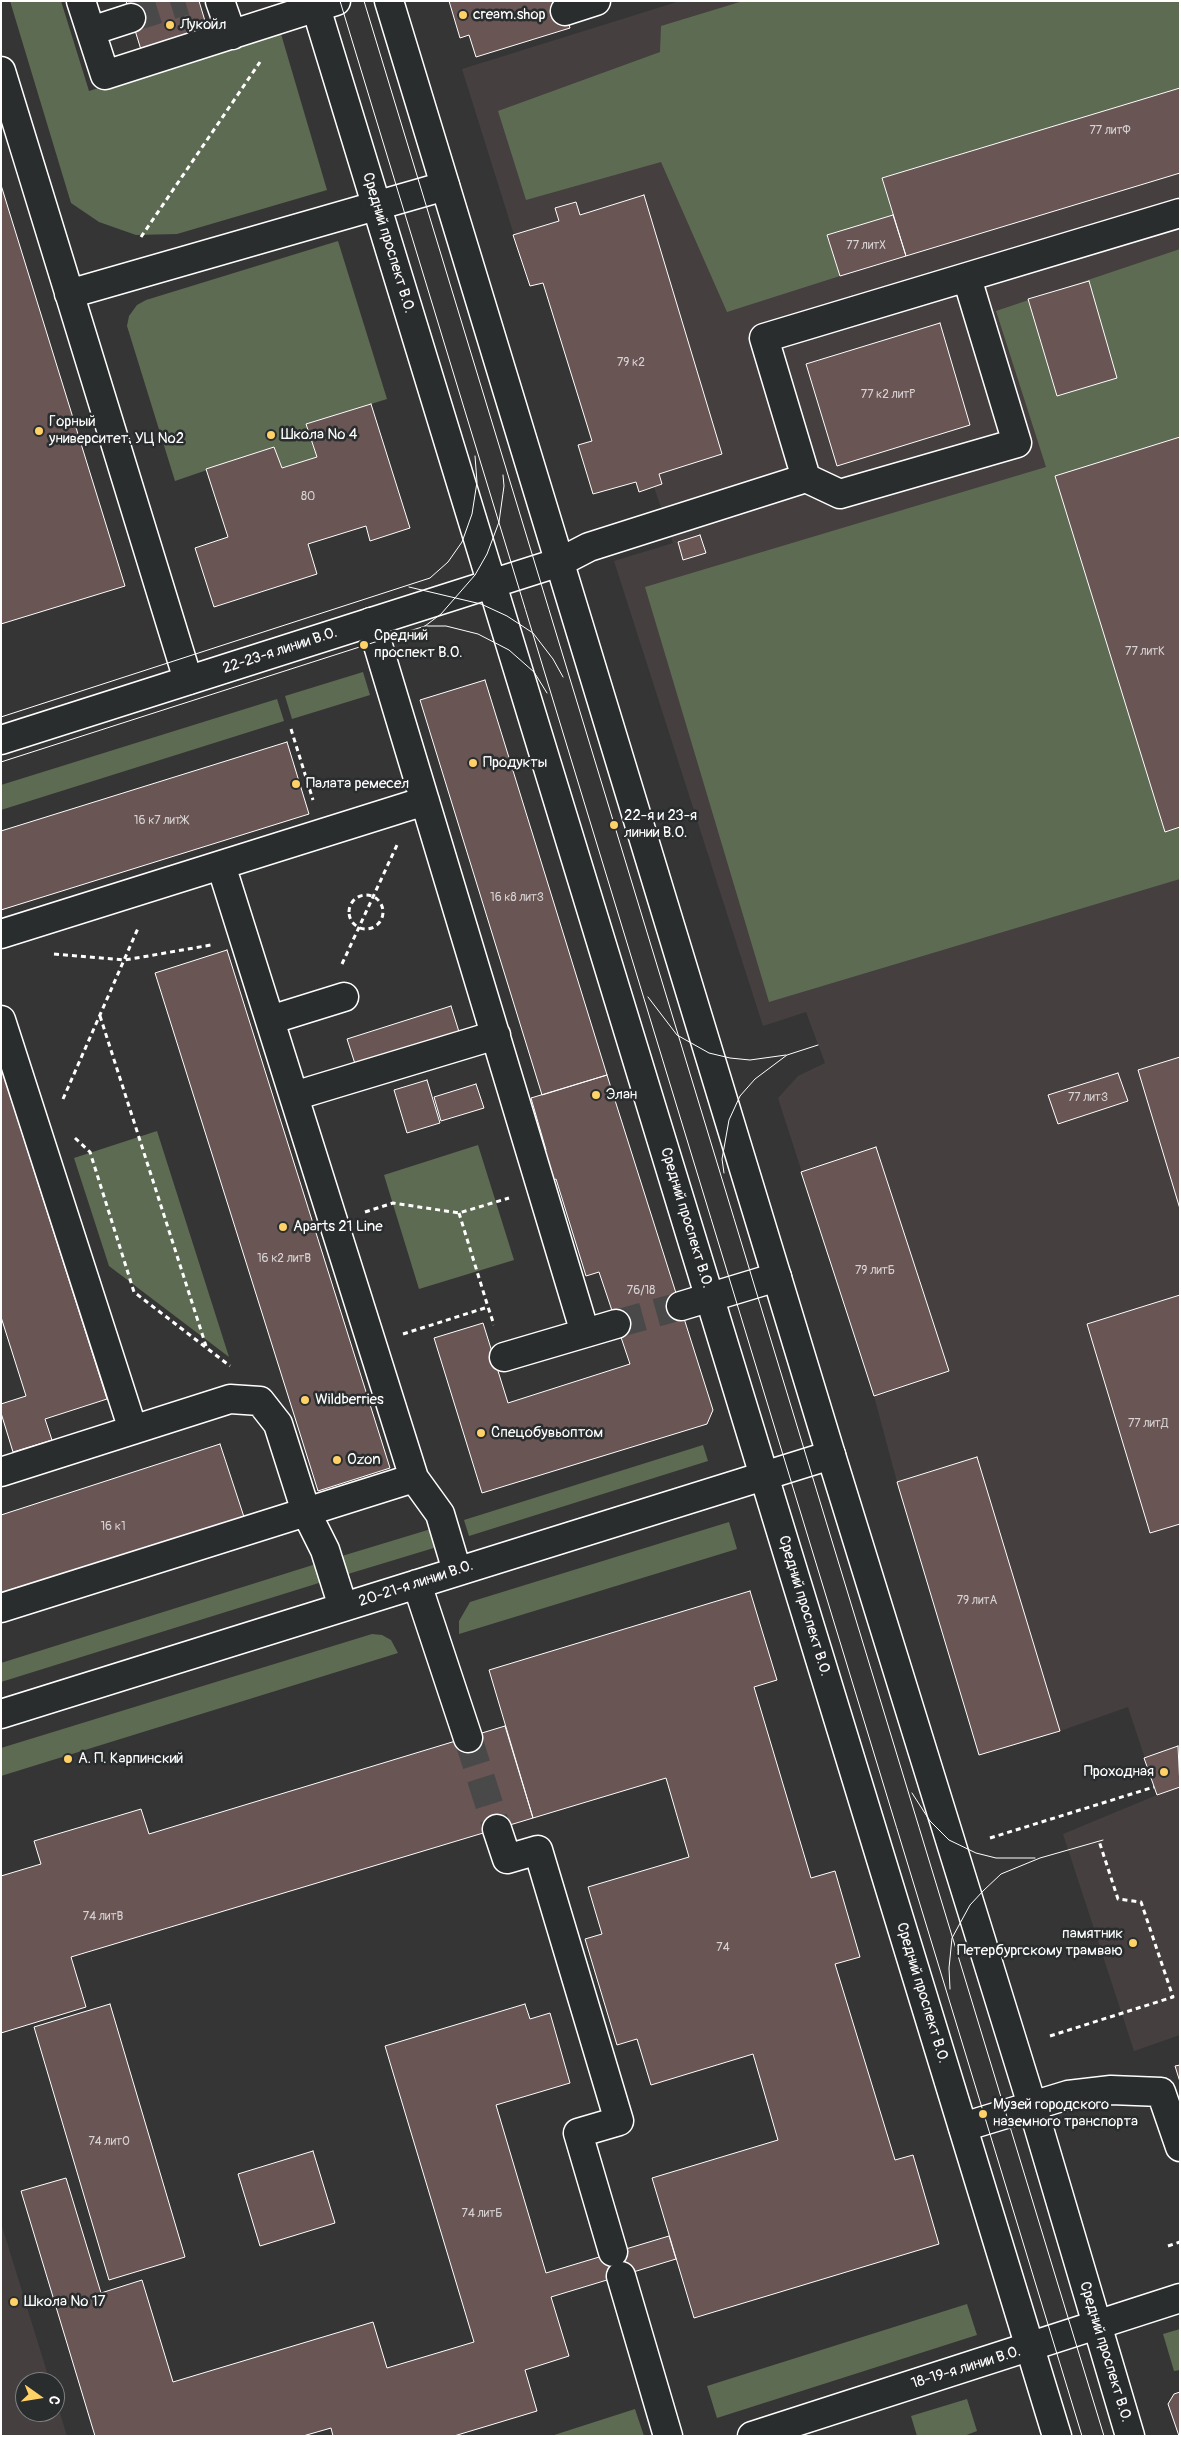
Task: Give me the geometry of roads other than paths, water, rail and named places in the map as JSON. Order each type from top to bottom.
[{"type":"main road","points":[[81,1],[105,75],[277,21],[322,4]]},
{"type":"main road","points":[[220,1],[232,35]]},
{"type":"main road","name":"Средний проспект В.О.","points":[[389,1],[831,1455],[1032,2105],[1130,2436]]},
{"type":"main road","points":[[565,11],[596,1]]},
{"type":"main road","name":"Средний проспект В.О.","points":[[322,4],[377,206],[1057,2436]]},
{"type":"main road","points":[[91,31],[131,18]]},
{"type":"main road","points":[[1,71],[188,680]]},
{"type":"main road","points":[[69,294],[445,186]]},
{"type":"main road","points":[[967,278],[1017,444],[840,494],[806,478],[764,338],[1180,212]]},
{"type":"main road","name":"22-23-я линии В.О.","points":[[1,740],[560,562],[590,547],[806,478]]},
{"type":"main road","points":[[371,622],[585,1333]]},
{"type":"main road","points":[[1,934],[425,801]]},
{"type":"main road","points":[[221,865],[414,1478],[440,1514],[457,1571]]},
{"type":"main road","points":[[270,1020],[334,1000]]},
{"type":"main road","points":[[1,1020],[132,1430]]},
{"type":"main road","points":[[294,1096],[496,1035]]},
{"type":"main road","points":[[681,1306],[777,1277]]},
{"type":"main road","points":[[504,1358],[616,1324]]},
{"type":"main road","points":[[1,1472],[230,1399],[260,1401],[278,1424],[306,1512],[325,1550],[343,1607]]},
{"type":"main road","name":"20-21-я линии В.О.","points":[[1,1714],[831,1455]]},
{"type":"main road","points":[[1,1608],[414,1478]]},
{"type":"main road","points":[[417,1584],[468,1738]]},
{"type":"main road","points":[[496,1829],[507,1859],[538,1850],[619,2121],[578,2133],[668,2436]]},
{"type":"main road","points":[[962,2127],[1068,2095],[1103,2091],[1171,2089],[1180,2147]]},
{"type":"main road","name":"18-19-я линии В.О.","points":[[752,2436],[1062,2338],[1180,2298]]},
{"type":"tunnel","points":[[131,18],[185,1]]},
{"type":"tunnel","points":[[616,1324],[681,1306]]},
{"type":"tunnel","points":[[468,1738],[497,1829]]},
{"type":"tram line","points":[[340,1],[1082,2436]]},
{"type":"tram line","points":[[364,1],[1104,2436]]},
{"type":"tram line","points":[[1,717],[430,578],[448,562],[462,542],[472,514],[477,482],[475,456]]},
{"type":"tram line","points":[[1,762],[425,626],[441,614],[475,575],[487,554],[499,522],[504,486],[503,475]]},
{"type":"tram line","points":[[409,587],[481,604],[507,616],[533,633],[553,659],[563,677]]},
{"type":"tram line","points":[[425,626],[446,626],[478,634],[509,650],[534,672],[547,693]]},
{"type":"tram line","points":[[648,997],[677,1035],[709,1053],[750,1060],[786,1055]]},
{"type":"tram line","points":[[724,1173],[722,1159],[729,1120],[740,1096],[755,1079],[787,1055],[818,1045]]},
{"type":"tram line","points":[[912,1793],[930,1821],[949,1840],[976,1853],[996,1858],[1035,1858]]},
{"type":"tram line","points":[[950,1989],[949,1968],[952,1938],[970,1905],[983,1891],[1001,1874],[1040,1858],[1103,1840]]},
{"type":"place","name":"cream.shop","points":[[463,15]]},
{"type":"place","name":"Лукойл","points":[[170,25]]},
{"type":"place","name":"Горный университет. УЦ №2","points":[[39,431]]},
{"type":"place","name":"Школа № 4","points":[[271,435]]},
{"type":"place","name":"Средний проспект В.О.","points":[[364,645]]},
{"type":"place","name":"Продукты","points":[[473,763]]},
{"type":"place","name":"Палата ремесел","points":[[296,784]]},
{"type":"place","name":"22-я и 23-я линии В.О.","points":[[614,825]]},
{"type":"place","name":"Элан","points":[[596,1095]]},
{"type":"place","name":"Aparts 21 Line","points":[[283,1227]]},
{"type":"place","name":"Wildberries","points":[[305,1400]]},
{"type":"place","name":"Спецобувьоптом","points":[[481,1433]]},
{"type":"place","name":"Ozon","points":[[337,1460]]},
{"type":"place","name":"А. П. Карпинский","points":[[68,1759]]},
{"type":"place","name":"Проходная","points":[[1164,1772]]},
{"type":"place","name":"памятник Петербургскому трамваю","points":[[1133,1943]]},
{"type":"place","name":"Музей городского наземного транспорта","points":[[983,2114]]},
{"type":"place","name":"Школа № 17","points":[[14,2302]]}]
